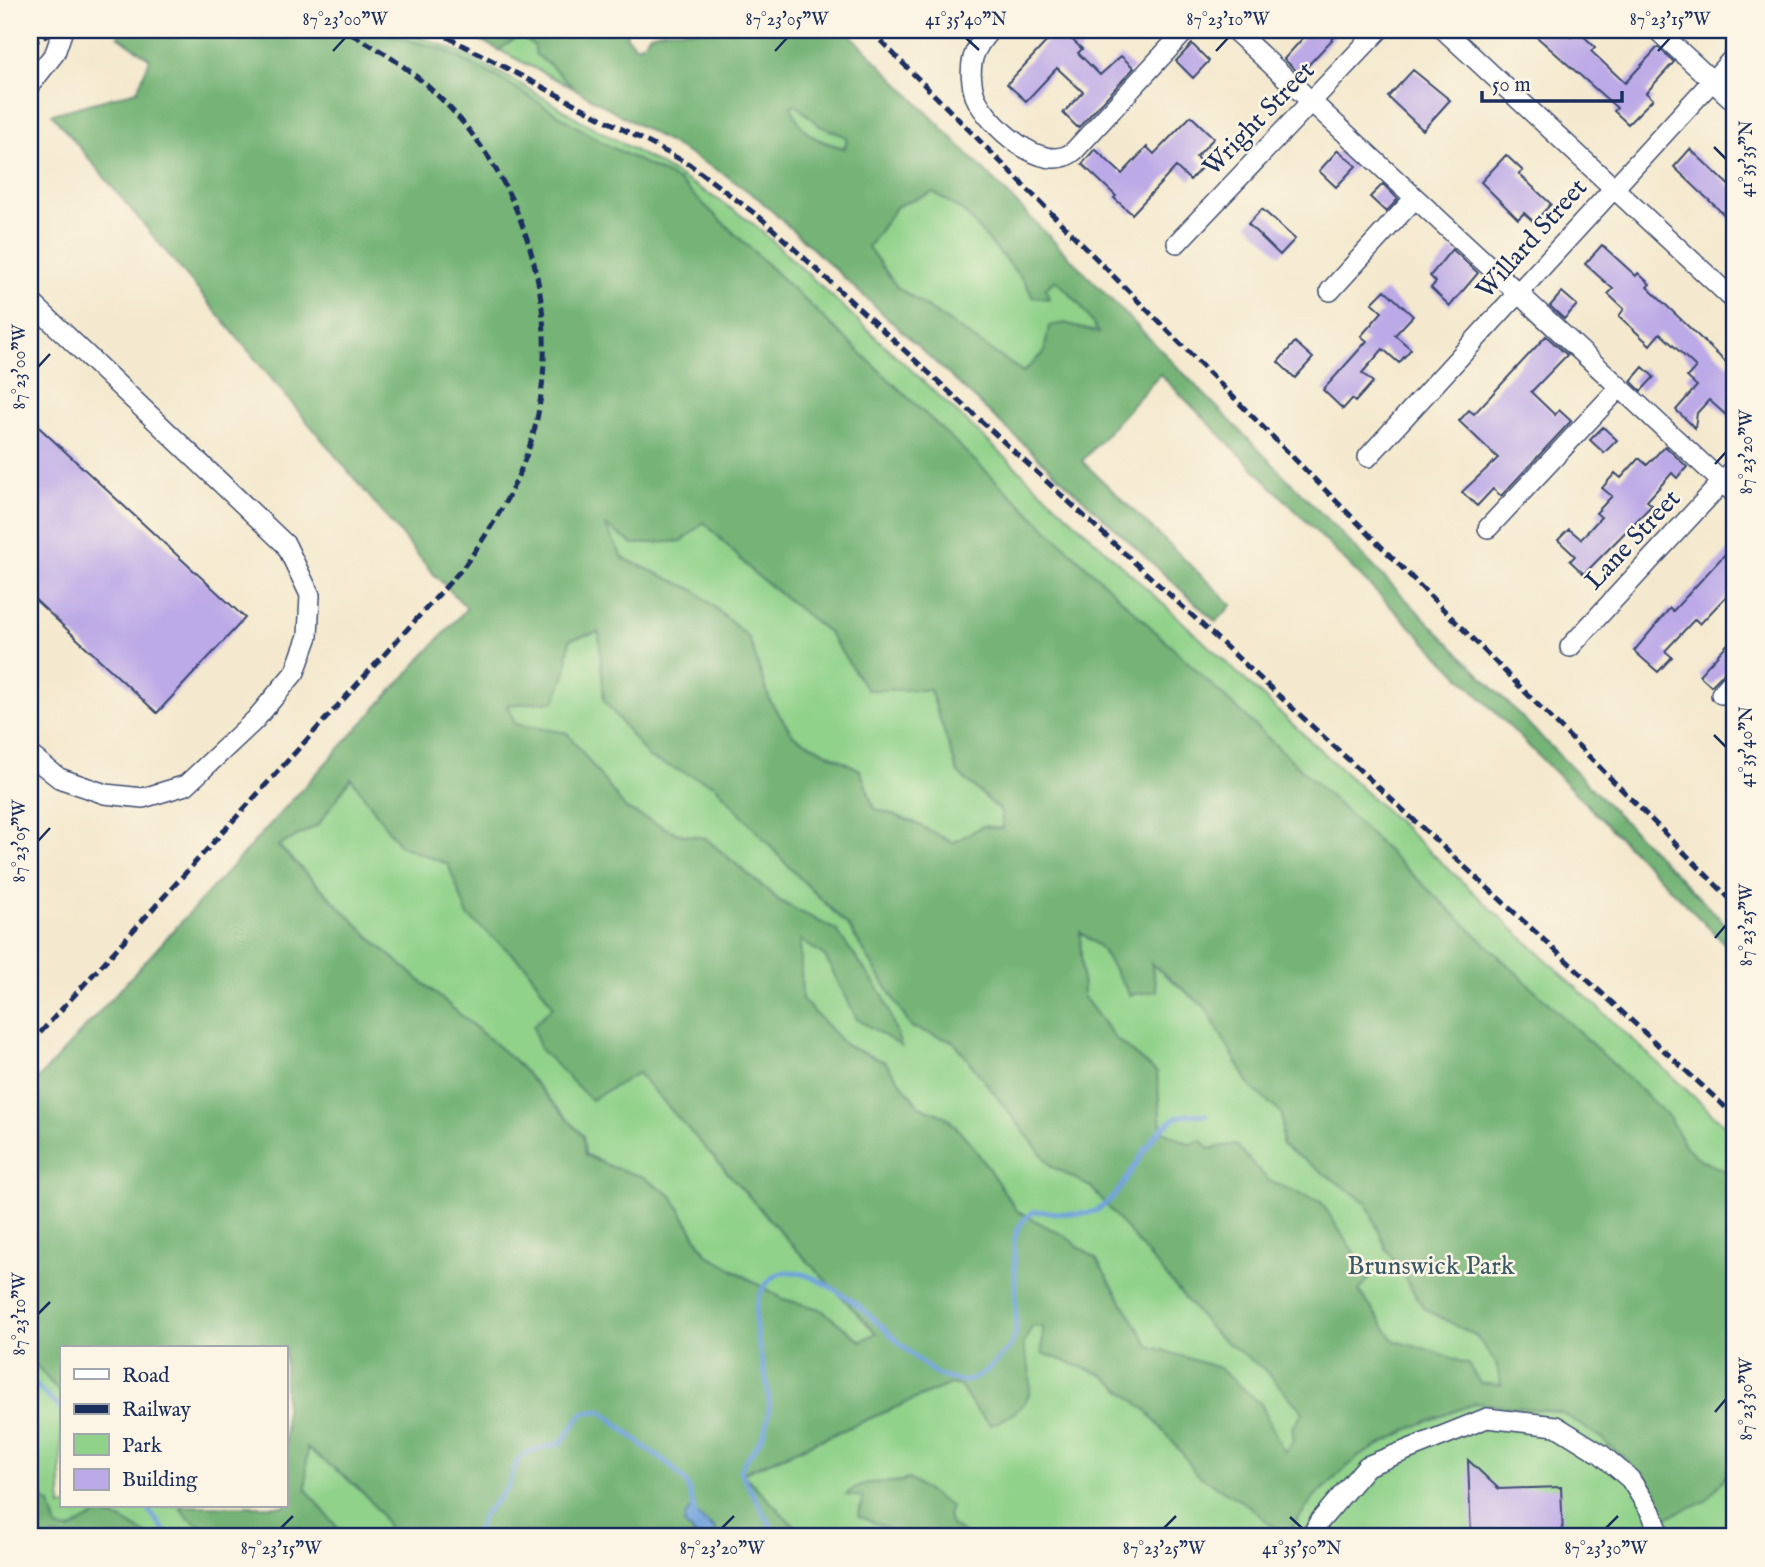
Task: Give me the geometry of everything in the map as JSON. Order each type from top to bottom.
[{"type":"street","points":[[30,85],[55,53],[63,30]]},
{"type":"street","points":[[990,30],[973,58],[971,70],[975,95],[990,118],[1023,147],[1048,158],[1062,159],[1074,151],[1186,30]]},
{"type":"street","points":[[1234,30],[1620,387],[1731,481]]},
{"type":"street","name":"Wright Street","points":[[1177,243],[1379,30]]},
{"type":"street","points":[[1444,30],[1735,301]]},
{"type":"street","points":[[1657,30],[1735,102]]},
{"type":"street","name":"Willard Street","points":[[1368,457],[1735,56]]},
{"type":"street","points":[[1330,291],[1415,198]]},
{"type":"street","points":[[30,302],[286,545],[310,595],[308,636],[295,672],[255,720],[186,785],[143,798],[105,794],[59,778],[30,755]]},
{"type":"street","points":[[1488,528],[1620,387]]},
{"type":"street","name":"Lane Street","points":[[1570,647],[1731,481]]},
{"type":"street","points":[[1721,694],[1735,678]]},
{"type":"street","points":[[1311,1537],[1319,1522],[1367,1466],[1487,1418],[1556,1426],[1601,1454],[1630,1479],[1651,1512],[1661,1537]]},
{"type":"green space","points":[[123,30],[374,30],[443,50],[503,80],[603,143],[679,181],[1669,1117],[1679,1137],[1693,1153],[1735,1178],[1735,1456],[1725,1477],[1706,1501],[1664,1518],[1630,1464],[1601,1438],[1560,1412],[1476,1403],[1420,1424],[1359,1456],[1314,1497],[1285,1537],[1249,1506],[1196,1474],[1146,1410],[1103,1375],[1042,1353],[1043,1327],[1032,1326],[1023,1345],[1030,1373],[1029,1394],[1017,1411],[1006,1418],[991,1425],[974,1408],[960,1386],[950,1384],[742,1473],[805,1537],[719,1537],[715,1528],[698,1518],[684,1524],[697,1537],[392,1537],[378,1510],[368,1498],[345,1476],[307,1448],[306,1489],[345,1537],[247,1537],[241,1531],[214,1529],[192,1521],[180,1508],[287,1508],[287,1346],[60,1346],[60,1393],[30,1358],[30,1088],[467,608],[431,571],[52,114],[137,91],[150,59],[118,36]],"holes":[[[704,522],[754,573],[828,632],[867,690],[930,690],[958,773],[1001,811],[1003,829],[983,826],[953,843],[913,822],[874,808],[860,770],[794,736],[770,701],[749,638],[696,591],[623,558],[605,525],[633,544],[682,541]],[[599,632],[604,700],[649,758],[715,785],[789,867],[849,927],[911,1027],[954,1042],[1051,1166],[1091,1187],[1215,1334],[1265,1370],[1303,1412],[1292,1428],[1294,1440],[1284,1452],[1261,1404],[1219,1368],[1149,1346],[1096,1259],[1063,1235],[1018,1212],[970,1142],[946,1117],[919,1106],[885,1062],[845,1045],[802,999],[800,940],[825,956],[857,1019],[901,1046],[883,995],[836,930],[781,902],[705,838],[678,834],[626,809],[567,733],[515,724],[507,705],[555,701],[565,675],[570,639]],[[351,778],[400,846],[448,864],[468,916],[526,966],[553,1006],[533,1026],[540,1049],[591,1100],[638,1073],[796,1249],[876,1333],[861,1341],[820,1309],[783,1299],[706,1254],[672,1196],[643,1177],[585,1155],[583,1136],[515,1061],[377,944],[278,846],[318,825]],[[1080,932],[1100,947],[1130,995],[1157,991],[1151,963],[1205,1007],[1251,1087],[1282,1114],[1282,1145],[1366,1202],[1386,1248],[1424,1309],[1475,1335],[1496,1363],[1501,1385],[1480,1383],[1468,1364],[1395,1341],[1359,1291],[1370,1277],[1321,1202],[1269,1181],[1235,1144],[1209,1149],[1202,1140],[1190,1144],[1161,1130],[1157,1073],[1115,1038],[1083,996]]]},
{"type":"green space","name":"Brunswick Park","points":[[374,30],[426,40],[482,63],[714,197],[756,226],[1735,1135],[1735,1537],[805,1537],[742,1474],[950,1384],[1078,1246],[1063,1235],[1018,1212],[970,1142],[947,1117],[919,1106],[885,1062],[845,1045],[801,999],[800,939],[825,956],[857,1019],[900,1045],[836,930],[781,902],[705,838],[678,834],[626,809],[567,733],[515,724],[506,705],[565,675],[570,639],[599,632],[604,700],[649,758],[715,785],[789,867],[849,927],[911,1027],[954,1042],[1051,1166],[1091,1187],[1111,1210],[1161,1130],[1157,1073],[1115,1038],[1083,996],[1079,932],[1100,947],[1130,995],[1150,963],[1205,1007],[1242,1070],[1418,881],[679,181],[603,143],[503,80],[443,50]]},
{"type":"green space","points":[[460,30],[628,30],[626,36],[636,46],[644,43],[650,34],[666,30],[846,30],[1735,934],[1735,954],[1160,374],[1082,461],[1232,605],[1216,622],[759,199],[724,174],[575,89],[535,54],[535,46],[519,36],[499,50]],"holes":[[[795,104],[820,126],[847,137],[845,148],[811,136],[795,116],[791,106]],[[933,192],[964,212],[1025,282],[1033,297],[1049,299],[1046,288],[1056,280],[1078,302],[1099,333],[1065,323],[1049,326],[1044,353],[1023,372],[897,287],[868,247],[897,206]]]},
{"type":"green space","points":[[518,35],[535,46],[535,54],[575,89],[499,50]]},
{"type":"green space","points":[[795,103],[820,126],[847,137],[845,148],[818,139],[805,130],[790,106]]},
{"type":"green space","points":[[933,192],[964,212],[1025,282],[1033,297],[1056,280],[1078,302],[1100,334],[1044,353],[1023,372],[897,287],[868,247],[897,206]]},
{"type":"green space","points":[[704,521],[754,573],[828,632],[867,689],[930,690],[958,773],[1001,811],[1004,829],[983,826],[953,843],[913,822],[874,808],[860,770],[794,736],[770,701],[749,638],[696,591],[622,558],[603,523],[633,544],[682,541]]},
{"type":"green space","points":[[351,778],[400,846],[448,863],[469,916],[526,966],[553,1007],[638,1072],[796,1249],[877,1333],[861,1341],[820,1309],[783,1299],[706,1253],[672,1196],[585,1154],[583,1136],[515,1061],[377,944],[278,845],[318,825]]},
{"type":"green space","points":[[30,1358],[60,1392],[60,1508],[180,1508],[199,1525],[241,1531],[247,1537],[150,1537],[122,1520],[100,1513],[70,1530],[57,1528],[50,1504],[30,1490]]},
{"type":"green space","points":[[306,1448],[368,1498],[386,1523],[392,1537],[345,1537],[305,1489]]},
{"type":"green space","points":[[909,1479],[951,1507],[948,1515],[951,1525],[970,1537],[942,1537],[937,1532],[937,1537],[896,1537],[887,1528],[858,1516],[863,1497],[846,1495],[868,1483]]},
{"type":"green space","points":[[30,1490],[50,1504],[57,1528],[70,1530],[100,1513],[122,1520],[150,1537],[30,1537]]},
{"type":"water","points":[[692,1509],[719,1537],[697,1537],[684,1524],[686,1514]]},
{"type":"building","points":[[1040,30],[1062,30],[1082,49],[1078,53],[1100,75],[1121,56],[1134,68],[1078,128],[1063,113],[1083,92],[1057,68],[1026,101],[1007,84],[1049,39]]},
{"type":"building","points":[[1294,30],[1341,30],[1300,74],[1284,59],[1303,38]]},
{"type":"building","points":[[1529,30],[1563,30],[1571,37],[1577,30],[1595,47],[1591,51],[1625,83],[1658,47],[1674,62],[1646,93],[1653,99],[1628,124],[1614,111],[1617,108]]},
{"type":"building","points":[[1192,44],[1209,61],[1193,78],[1176,61]]},
{"type":"building","points":[[1413,70],[1450,100],[1423,130],[1388,97]]},
{"type":"building","points":[[1191,116],[1214,138],[1196,157],[1204,165],[1190,180],[1176,167],[1132,214],[1082,164],[1095,149],[1122,174],[1147,147],[1154,154]]},
{"type":"building","points":[[1690,149],[1735,191],[1735,225],[1674,167]]},
{"type":"building","points":[[1338,150],[1356,166],[1336,187],[1319,171]]},
{"type":"building","points":[[1506,155],[1523,171],[1519,174],[1551,204],[1534,222],[1524,213],[1518,219],[1481,182]]},
{"type":"building","points":[[1383,184],[1398,199],[1386,212],[1370,197]]},
{"type":"building","points":[[1262,209],[1295,239],[1280,255],[1248,224]]},
{"type":"building","points":[[1602,245],[1636,276],[1638,273],[1650,284],[1647,287],[1735,371],[1735,423],[1709,400],[1697,413],[1695,428],[1676,410],[1697,386],[1687,377],[1696,367],[1660,333],[1650,345],[1619,316],[1624,309],[1608,294],[1613,289],[1585,264]]},
{"type":"building","points":[[1452,249],[1478,273],[1450,306],[1431,288],[1436,282],[1430,276]]},
{"type":"building","points":[[1385,290],[1413,316],[1395,335],[1411,349],[1399,363],[1383,349],[1362,373],[1373,382],[1355,402],[1352,399],[1343,409],[1323,390],[1367,341],[1361,336],[1382,312],[1372,303]]},
{"type":"building","points":[[1562,292],[1577,305],[1564,319],[1550,306]]},
{"type":"building","points":[[1546,336],[1567,355],[1531,392],[1555,415],[1559,410],[1571,421],[1501,496],[1493,489],[1477,506],[1462,492],[1498,458],[1459,421],[1469,410],[1474,414]]},
{"type":"building","points":[[1295,342],[1313,358],[1295,378],[1278,362]]},
{"type":"building","points":[[1643,367],[1654,377],[1641,391],[1631,381]]},
{"type":"building","points":[[30,419],[245,618],[157,713],[30,595]]},
{"type":"building","points":[[1603,427],[1617,440],[1604,453],[1590,440]]},
{"type":"building","points":[[1665,446],[1687,467],[1677,478],[1672,473],[1647,501],[1652,505],[1584,574],[1570,561],[1575,556],[1558,540],[1569,529],[1581,539],[1601,517],[1596,513],[1612,496],[1602,488],[1615,473],[1621,478],[1639,458],[1647,465]]},
{"type":"building","points":[[1735,543],[1735,587],[1700,624],[1695,619],[1665,651],[1672,657],[1658,672],[1634,651],[1670,608],[1673,611]]},
{"type":"building","points":[[1735,636],[1735,662],[1711,686],[1699,675]]},
{"type":"building","points":[[1468,1460],[1499,1489],[1561,1487],[1563,1537],[1471,1537]]},
{"type":"waterway","points":[[775,1537],[740,1471],[762,1437],[769,1410],[766,1377],[758,1341],[756,1307],[761,1291],[772,1278],[788,1272],[816,1279],[853,1302],[938,1375],[958,1381],[970,1380],[997,1361],[1013,1341],[1016,1313],[1014,1242],[1018,1228],[1024,1220],[1035,1211],[1083,1214],[1103,1207],[1115,1195],[1158,1132],[1171,1121],[1185,1115],[1206,1115]]},
{"type":"waterway","points":[[30,1380],[60,1408]]},
{"type":"waterway","points":[[476,1537],[482,1517],[508,1487],[517,1461],[526,1453],[561,1443],[583,1413],[601,1410],[670,1465],[687,1484],[695,1513]]},
{"type":"waterway","points":[[147,1508],[169,1537]]},
{"type":"railway","points":[[30,44],[58,30]]},
{"type":"railway","points":[[30,1044],[462,569],[489,531],[512,490],[536,425],[544,344],[539,288],[525,234],[503,183],[473,136],[436,94],[392,59],[342,30]]},
{"type":"railway","points":[[434,30],[689,164],[762,219],[1735,1116]]},
{"type":"railway","points":[[870,30],[1735,904]]}]
